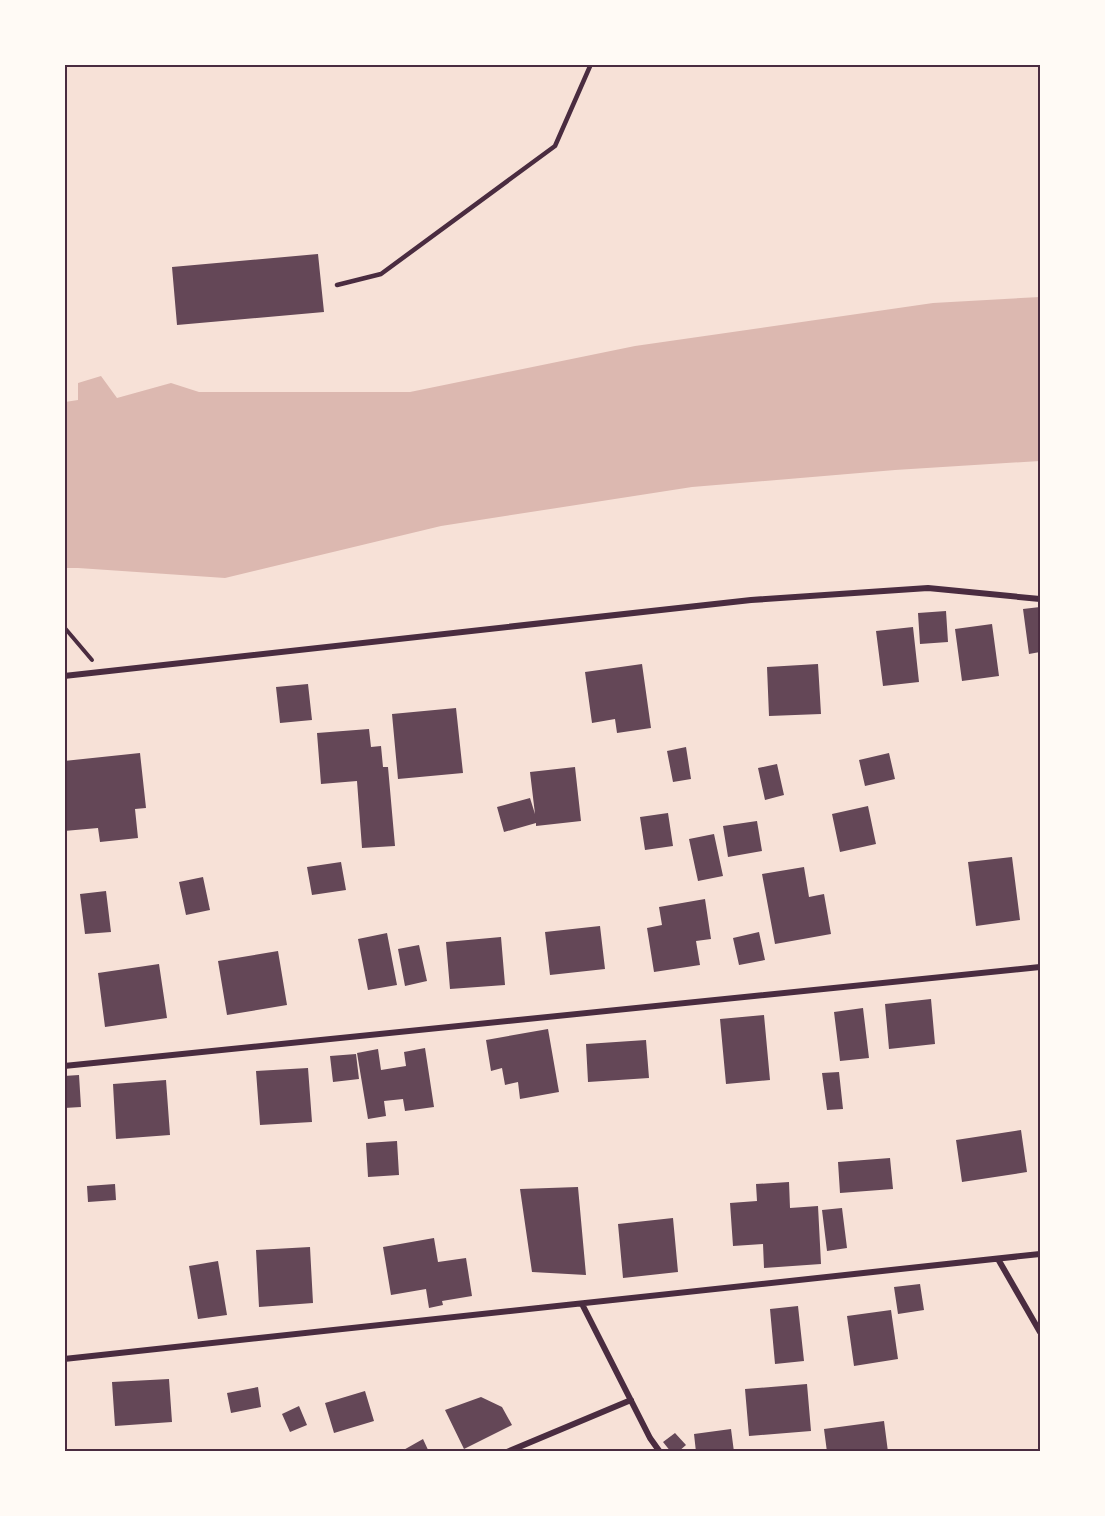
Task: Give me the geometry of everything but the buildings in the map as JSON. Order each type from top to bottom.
[{"type":"street","points":[[64,676],[751,600],[928,588],[1041,599]]},
{"type":"street","points":[[64,1066],[1041,967]]},
{"type":"street","points":[[64,1359],[1041,1254]]},
{"type":"street","points":[[998,1259],[1041,1332]]},
{"type":"street","points":[[582,1304],[650,1438],[660,1452]]},
{"type":"street","points":[[507,1452],[631,1400]]},
{"type":"lane","points":[[337,285],[381,274],[555,146],[591,64]]},
{"type":"path","points":[[64,627],[103,672]]},
{"type":"shaded area","points":[[1040,297],[1040,461],[895,470],[692,487],[441,526],[225,578],[65,568],[65,402],[78,400],[78,383],[101,376],[117,398],[171,383],[199,392],[410,392],[635,346],[933,303]]}]
